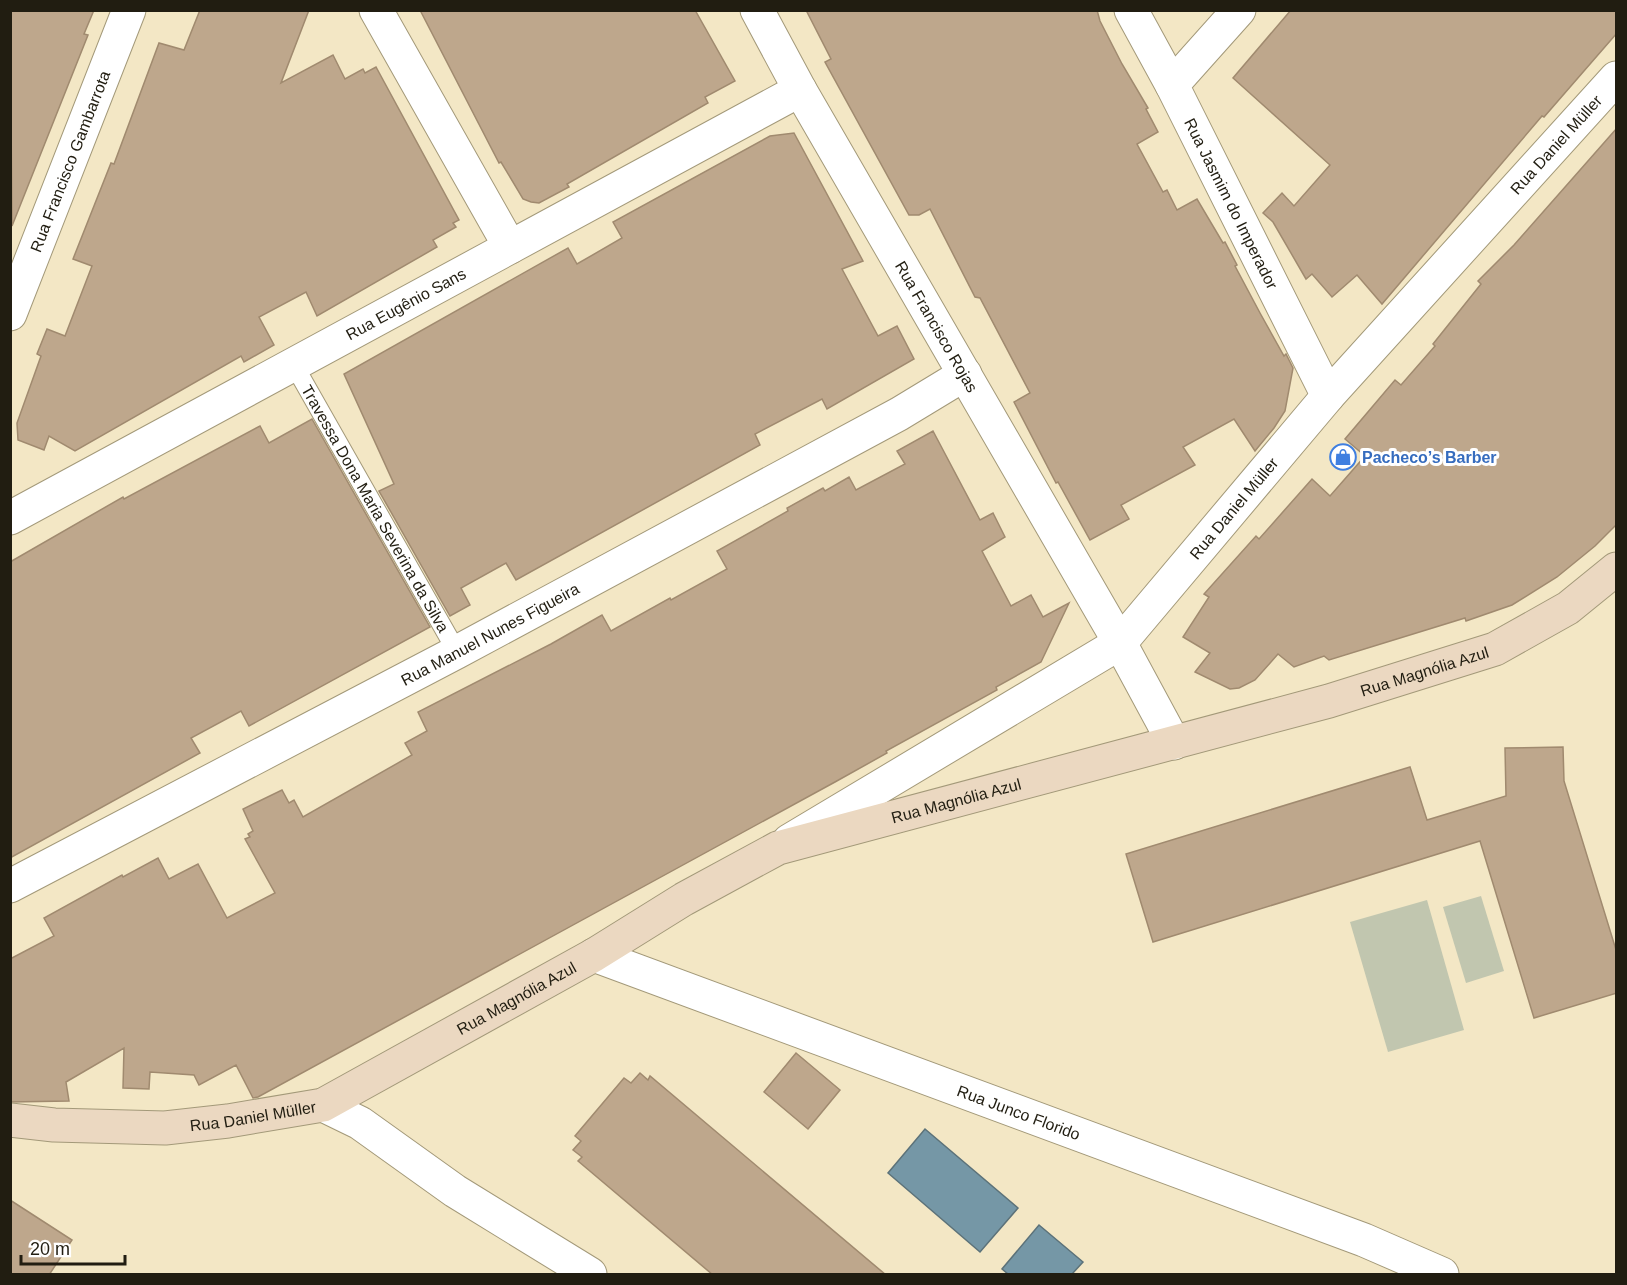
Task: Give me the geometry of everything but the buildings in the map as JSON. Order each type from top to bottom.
[{"type":"street","name":"Rua Francisco Gambarrota","points":[[10,314],[129,10]]},
{"type":"street","points":[[376,10],[510,247]]},
{"type":"street","name":"Rua Francisco Rojas","points":[[757,10],[800,90],[1120,643],[1174,743]]},
{"type":"street","name":"Rua Jasmim do Imperador","points":[[1131,10],[1172,86],[1328,396]]},
{"type":"street","points":[[1172,86],[1239,10]]},
{"type":"street","name":"Rua Daniel Müller","points":[[778,848],[1120,643],[1328,396],[1617,78]]},
{"type":"street","name":"Rua Eugênio Sans","points":[[10,518],[800,90]]},
{"type":"street","name":"Rua Manuel Nunes Figueira","points":[[10,886],[457,652],[899,414],[965,374]]},
{"type":"street","name":"Rua Magnólia Azul","points":[[323,1105],[594,955],[684,899],[778,848],[1329,701],[1495,649],[1568,608],[1617,569]]},
{"type":"street","name":"Rua Junco Florido","points":[[594,955],[1364,1240],[1442,1275]]},
{"type":"street","name":"Rua Daniel Müller","points":[[10,1120],[54,1125],[165,1128],[323,1105],[360,1123],[455,1191],[590,1275]]},
{"type":"lane","name":"Travessa Dona Maria Severina da Silva","points":[[294,365],[457,652]]},
{"type":"green space","points":[[1481,896],[1504,971],[1466,983],[1443,907]]},
{"type":"green space","points":[[1427,900],[1464,1030],[1388,1052],[1350,922]]},
{"type":"water","points":[[925,1129],[1018,1208],[980,1252],[888,1173]]},
{"type":"water","points":[[1039,1225],[1083,1262],[1072,1274],[1008,1274],[1002,1269]]},
{"type":"place","name":"Pacheco’s Barber","points":[[1343,457]]}]
